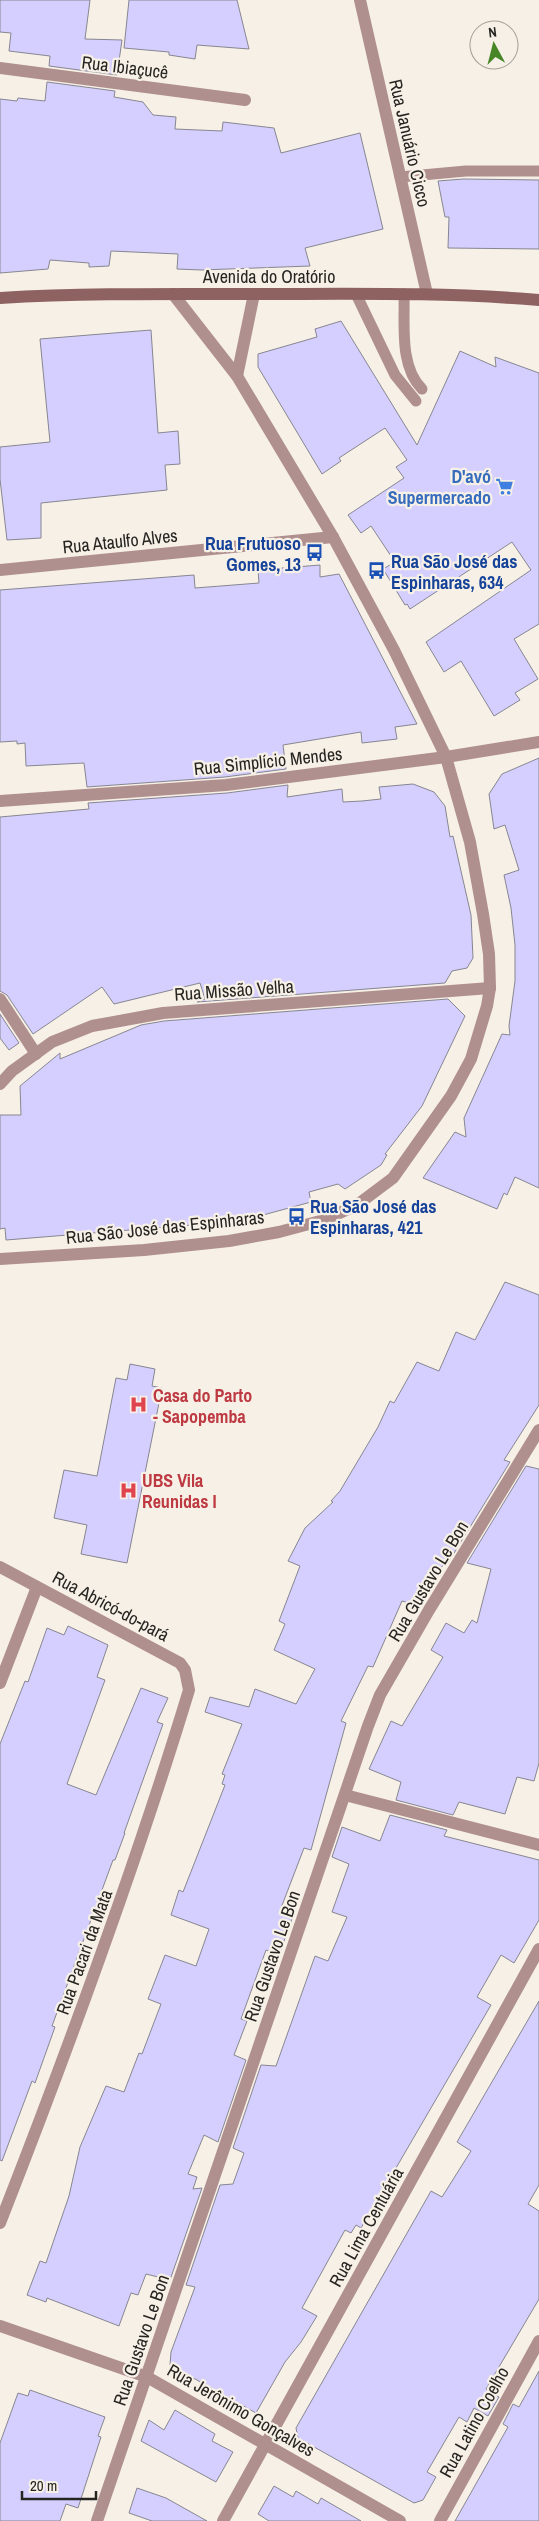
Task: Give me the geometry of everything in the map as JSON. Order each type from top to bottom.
[{"type":"main road","name":"Avenida do Oratório","points":[[0,298],[68,294],[427,294],[539,300]]},
{"type":"street","name":"Rua Januário Cicco","points":[[360,0],[427,294]]},
{"type":"street","name":"Rua Ibiaçucê","points":[[0,68],[245,100]]},
{"type":"street","name":"Rua São José das Espinharas","points":[[0,1259],[144,1250],[229,1242],[279,1232],[324,1220],[357,1205],[392,1178],[452,1096],[472,1059],[483,1027],[490,988],[488,946],[470,842],[446,757],[394,650],[333,537],[251,403],[237,376],[173,294]]},
{"type":"street","points":[[237,376],[254,294]]},
{"type":"street","name":"Rua Ataulfo Alves","points":[[0,570],[333,537]]},
{"type":"street","name":"Rua Simplício Mendes","points":[[0,801],[226,785],[446,757],[539,742]]},
{"type":"street","name":"Rua Missão Velha","points":[[0,1084],[12,1071],[52,1042],[92,1026],[164,1013],[490,988]]},
{"type":"street","points":[[0,999],[36,1054]]},
{"type":"street","name":"Rua Gustavo Le Bon","points":[[97,2521],[380,1695],[429,1610],[539,1430]]},
{"type":"street","name":"Rua Abricó-do-pará","points":[[0,1567],[180,1663],[185,1670],[189,1690]]},
{"type":"street","points":[[0,1683],[37,1587]]},
{"type":"street","name":"Rua Pacari da Mata","points":[[0,2223],[130,1878],[189,1690]]},
{"type":"street","points":[[346,1795],[539,1844]]},
{"type":"street","name":"Rua Lima Centuária","points":[[224,2521],[539,1949]]},
{"type":"street","name":"Rua Jerônimo Gonçalves","points":[[0,2326],[147,2377],[400,2521]]},
{"type":"street","name":"Rua Latino Coelho","points":[[440,2521],[539,2341]]},
{"type":"lane","points":[[400,177],[466,171],[539,171]]},
{"type":"lane","points":[[356,294],[395,375],[416,401]]},
{"type":"lane","points":[[404,294],[408,364],[414,381],[422,389]]},
{"type":"building","points":[[0,0],[90,0],[85,39],[122,40],[117,75],[49,66],[50,56],[9,51],[11,33],[0,32]]},
{"type":"building","points":[[129,0],[237,0],[249,49],[197,45],[195,59],[169,55],[169,52],[124,48]]},
{"type":"building","points":[[47,82],[115,91],[114,97],[143,102],[153,115],[176,117],[175,129],[222,131],[223,122],[274,128],[281,153],[360,133],[383,229],[305,248],[310,266],[201,270],[177,269],[178,254],[111,251],[109,266],[89,267],[89,263],[50,260],[48,269],[0,273],[0,99],[17,101],[18,98],[45,101]]},
{"type":"building","points":[[463,179],[539,180],[539,249],[448,248],[449,217],[445,217],[438,181]]},
{"type":"building","points":[[341,321],[417,445],[460,351],[496,367],[495,357],[539,373],[539,624],[514,639],[538,679],[515,693],[520,700],[494,716],[461,661],[444,672],[426,642],[531,570],[512,542],[410,609],[407,604],[405,605],[383,569],[395,562],[371,526],[361,533],[348,515],[404,478],[396,467],[407,460],[385,428],[339,458],[341,461],[322,474],[258,367],[258,354],[317,337],[315,329]]},
{"type":"building","points":[[151,330],[158,433],[178,431],[180,464],[165,465],[167,490],[41,503],[41,538],[7,540],[0,479],[0,447],[50,442],[40,339]]},
{"type":"building","points":[[320,565],[320,577],[339,574],[417,724],[395,727],[397,739],[362,743],[361,732],[283,745],[286,769],[225,777],[87,787],[84,763],[26,766],[25,743],[17,744],[17,741],[0,742],[0,590],[194,575],[195,588],[259,583],[258,570]]},
{"type":"building","points":[[539,758],[539,1188],[515,1177],[507,1195],[504,1193],[497,1209],[423,1178],[455,1132],[466,1137],[464,1118],[502,1034],[510,1035],[509,1026],[515,981],[515,945],[511,908],[504,875],[519,870],[505,825],[494,829],[489,794],[502,774]]},
{"type":"building","points":[[413,784],[434,792],[445,806],[450,837],[453,836],[471,915],[473,958],[467,968],[452,971],[445,983],[197,1002],[205,999],[200,983],[114,1004],[102,987],[33,1034],[7,995],[0,991],[0,817],[89,809],[88,803],[227,793],[288,785],[287,797],[342,789],[343,802],[362,801],[381,799],[379,787]]},
{"type":"building","points":[[448,999],[465,1016],[422,1106],[385,1154],[387,1155],[381,1165],[345,1189],[338,1184],[309,1192],[311,1202],[241,1221],[6,1240],[5,1228],[0,1229],[0,1115],[21,1115],[20,1086],[60,1053],[60,1059],[141,1025],[164,1021]]},
{"type":"building","points":[[0,1014],[19,1043],[9,1050],[0,1038]]},
{"type":"building","points":[[505,1282],[539,1295],[539,1405],[504,1460],[510,1462],[451,1558],[447,1558],[423,1598],[420,1597],[415,1605],[402,1601],[373,1667],[368,1666],[341,1721],[346,1723],[311,1850],[304,1848],[281,1908],[294,1913],[279,1955],[266,1950],[241,2019],[247,2021],[234,2055],[246,2060],[218,2142],[204,2135],[188,2174],[197,2177],[193,2189],[202,2188],[170,2280],[146,2274],[138,2295],[131,2293],[119,2326],[47,2298],[46,2302],[27,2295],[40,2261],[46,2263],[69,2196],[80,2147],[106,2086],[124,2092],[139,2053],[142,2054],[161,2004],[148,1999],[165,1955],[196,1966],[209,1929],[171,1915],[179,1890],[183,1892],[225,1785],[222,1784],[225,1775],[222,1774],[242,1724],[205,1712],[210,1697],[249,1707],[255,1689],[296,1704],[315,1669],[274,1650],[285,1624],[279,1621],[300,1566],[288,1561],[305,1528],[333,1502],[331,1501],[340,1491],[378,1427],[390,1401],[394,1403],[417,1362],[439,1371],[456,1332],[475,1340]]},
{"type":"building","points":[[130,1364],[155,1369],[152,1386],[162,1388],[127,1563],[81,1554],[87,1525],[54,1518],[64,1470],[97,1476],[116,1378],[127,1380]]},
{"type":"building","points":[[526,1466],[539,1469],[539,1763],[534,1781],[517,1777],[505,1814],[459,1802],[453,1815],[396,1800],[401,1782],[369,1769],[391,1721],[402,1726],[443,1657],[431,1650],[446,1623],[464,1633],[472,1620],[477,1623],[491,1569],[467,1563]]},
{"type":"building","points":[[68,1626],[108,1645],[97,1677],[105,1680],[67,1784],[96,1795],[141,1688],[168,1698],[157,1722],[163,1724],[125,1833],[115,1860],[113,1860],[52,2026],[55,2027],[35,2083],[32,2081],[2,2161],[0,2160],[0,1744],[25,1681],[28,1682],[47,1628],[64,1635]]},
{"type":"building","points":[[390,1815],[447,1830],[444,1836],[539,1860],[539,1920],[514,1963],[501,1955],[477,1997],[491,2005],[361,2228],[356,2225],[351,2233],[345,2230],[302,2308],[317,2316],[301,2342],[285,2362],[256,2413],[170,2365],[171,2352],[195,2287],[186,2285],[220,2185],[233,2184],[244,2153],[233,2148],[261,2065],[276,2066],[315,1956],[328,1961],[347,1917],[332,1912],[349,1864],[332,1857],[342,1827],[380,1841]]},
{"type":"building","points":[[539,2001],[539,2185],[528,2204],[539,2211],[539,2299],[486,2389],[499,2397],[488,2416],[474,2408],[467,2422],[459,2417],[427,2472],[436,2477],[423,2500],[414,2503],[298,2438],[296,2428],[431,2191],[442,2197],[471,2151],[457,2142]]},
{"type":"building","points":[[539,2371],[539,2521],[455,2521],[508,2427],[503,2424],[513,2404],[519,2407]]},
{"type":"building","points":[[30,2390],[105,2417],[98,2436],[101,2437],[78,2508],[66,2504],[60,2521],[0,2521],[0,2443],[18,2393],[28,2396]]},
{"type":"building","points":[[175,2410],[215,2434],[212,2441],[233,2452],[216,2482],[141,2441],[149,2420],[164,2430]]},
{"type":"building","points":[[274,2486],[293,2497],[296,2491],[318,2504],[321,2498],[361,2521],[269,2521],[258,2514]]},
{"type":"building","points":[[137,2488],[166,2498],[207,2521],[152,2521],[129,2513]]},
{"type":"place","name":"D'avó Supermercado","points":[[505,486]]},
{"type":"place","name":"Rua Frutuoso Gomes, 13","points":[[315,553]]},
{"type":"place","name":"Rua São José das Espinharas, 634","points":[[377,571]]},
{"type":"place","name":"Rua São José das Espinharas, 421","points":[[296,1216]]},
{"type":"place","name":"Casa do Parto - Sapopemba","points":[[139,1405]]},
{"type":"place","name":"UBS Vila Reunidas I","points":[[128,1490]]}]
